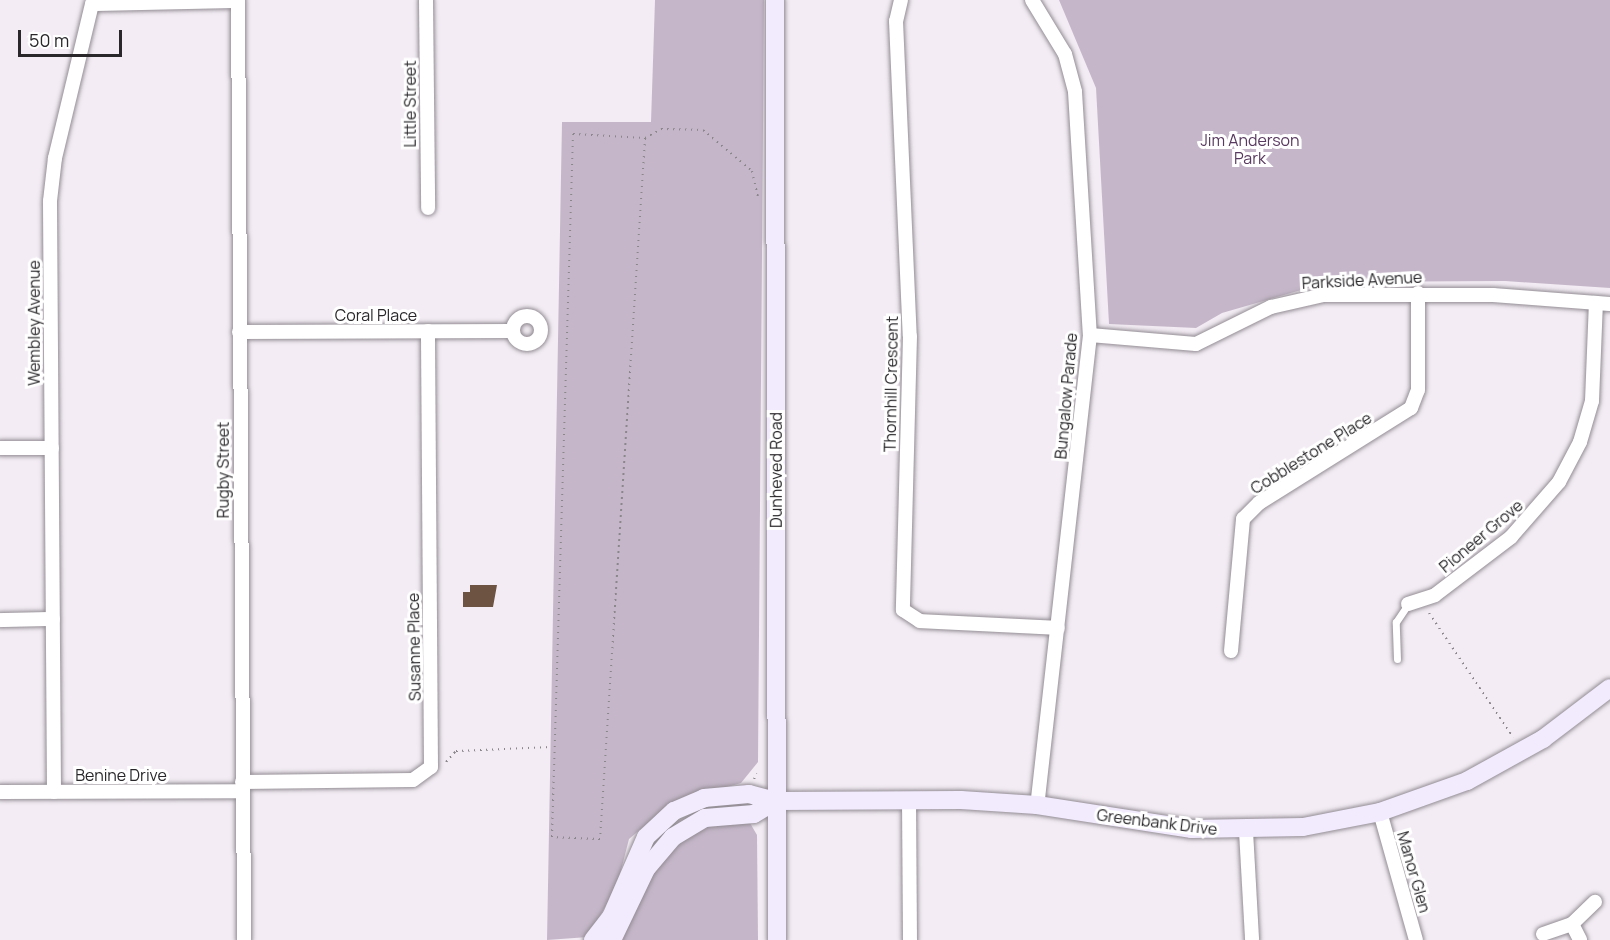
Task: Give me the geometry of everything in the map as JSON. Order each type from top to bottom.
[{"type":"street","name":"Rugby Street","points":[[238,0],[244,940]]},
{"type":"street","name":"Wembley Avenue","points":[[54,792],[51,187],[92,4],[238,0]]},
{"type":"street","name":"Little Street","points":[[426,0],[428,208]]},
{"type":"street","name":"Dunheved Road","points":[[776,0],[777,940]]},
{"type":"street","name":"Thornhill Crescent","points":[[901,0],[896,21],[910,336],[901,603],[909,618],[920,621],[1058,628]]},
{"type":"street","name":"Bungalow Parade","points":[[1032,0],[1065,54],[1075,92],[1090,334],[1037,805]]},
{"type":"street","name":"Parkside Avenue","points":[[1090,334],[1189,345],[1294,300],[1418,293],[1603,303]]},
{"type":"street","name":"Cobblestone Place","points":[[1231,651],[1243,519],[1259,503],[1411,408],[1418,390],[1418,293]]},
{"type":"street","name":"Pioneer Grove","points":[[1408,604],[1423,601],[1522,528],[1566,471],[1592,401],[1603,303]]},
{"type":"street","name":"Susanne Place","points":[[428,331],[434,769]]},
{"type":"street","name":"Coral Place","points":[[239,332],[513,331]]},
{"type":"street","points":[[0,448],[52,448]]},
{"type":"street","points":[[0,620],[53,619]]},
{"type":"street","name":"Greenbank Drive","points":[[776,801],[909,799],[1037,805],[1158,825],[1246,831],[1380,812],[1500,765],[1610,688]]},
{"type":"street","points":[[242,787],[413,780],[434,769]]},
{"type":"street","name":"Benine Drive","points":[[0,792],[242,787]]},
{"type":"street","points":[[593,940],[611,917],[639,848],[666,817],[704,798],[749,794],[776,801]]},
{"type":"street","points":[[909,799],[910,940]]},
{"type":"street","points":[[612,940],[646,869],[673,837],[705,818],[754,814],[776,801]]},
{"type":"street","name":"Manor Glen","points":[[1380,812],[1416,940]]},
{"type":"street","points":[[1246,831],[1252,940]]},
{"type":"street","points":[[1543,934],[1572,924],[1595,902]]},
{"type":"street","points":[[1572,924],[1580,940]]},
{"type":"lane","points":[[1396,659],[1396,622],[1408,604]]},
{"type":"path","points":[[645,138],[600,839],[552,837],[573,134],[645,138],[661,129],[703,130],[752,171],[754,193],[775,216]]},
{"type":"path","points":[[1423,601],[1513,737]]},
{"type":"path","points":[[434,769],[456,751],[553,747]]},
{"type":"path","points":[[754,779],[757,774]]},
{"type":"green space","points":[[655,0],[764,0],[758,762],[741,783],[670,804],[629,839],[617,886],[588,937],[547,940],[562,122],[651,122]]},
{"type":"green space","name":"Jim Anderson Park","points":[[1059,0],[1610,0],[1610,288],[1505,281],[1329,282],[1222,313],[1196,328],[1109,324],[1096,88]]},
{"type":"green space","points":[[711,822],[750,823],[757,835],[758,940],[620,940],[662,856]]},
{"type":"building","points":[[470,585],[497,585],[493,607],[463,607],[463,592],[470,592]]}]
